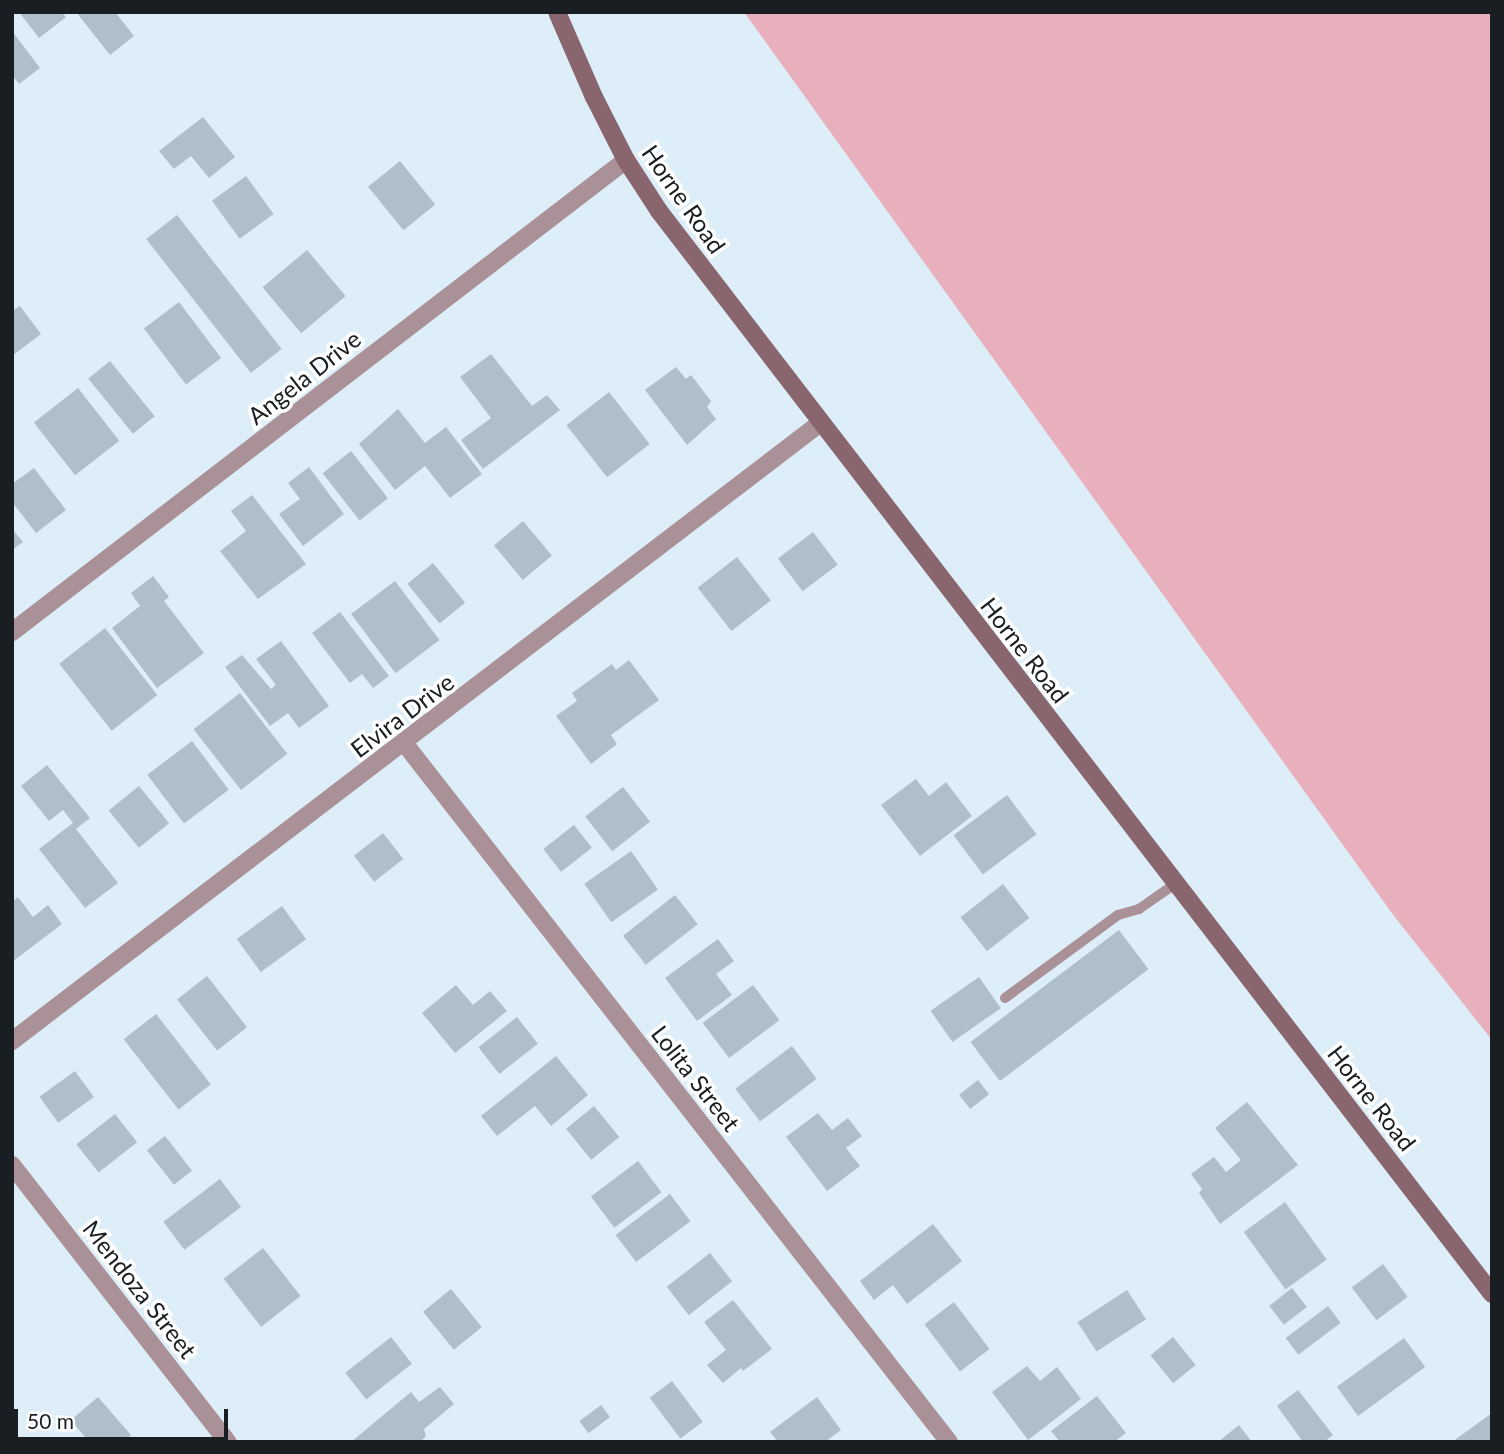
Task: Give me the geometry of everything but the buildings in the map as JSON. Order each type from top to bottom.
[{"type":"main road","name":"Horne Road","points":[[558,12],[594,97],[626,160],[659,211],[819,424],[1492,1294]]},
{"type":"street","name":"Angela Drive","points":[[12,632],[626,160]]},
{"type":"street","name":"Elvira Drive","points":[[12,1041],[405,744],[819,424]]},
{"type":"street","name":"Lolita Street","points":[[405,744],[949,1442]]},
{"type":"street","name":"Mendoza Street","points":[[12,1166],[228,1442]]},
{"type":"lane","points":[[1005,998],[1118,915],[1139,909],[1175,884]]},
{"type":"shaded area","points":[[744,12],[1492,12],[1492,1040],[1394,916]]}]
